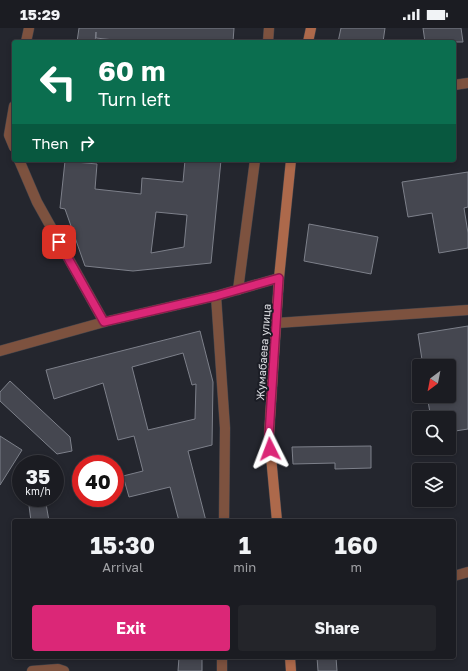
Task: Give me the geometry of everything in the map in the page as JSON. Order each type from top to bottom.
[{"type":"street","points":[[26,40],[28,28]]},
{"type":"street","points":[[268,40],[269,28]]},
{"type":"street","points":[[308,40],[310,28]]},
{"type":"street","points":[[456,85],[468,83]]},
{"type":"street","points":[[12,118],[9,135],[12,142]]},
{"type":"street","points":[[20,162],[37,202],[104,322]]},
{"type":"street","points":[[238,290],[255,162]]},
{"type":"street","name":"Жумабаева улица","points":[[277,519],[269,435],[279,278],[291,162]]},
{"type":"street","points":[[0,351],[104,322],[216,296],[279,278]]},
{"type":"street","points":[[216,296],[225,428],[224,519]]},
{"type":"street","points":[[277,323],[468,310]]},
{"type":"street","points":[[456,575],[468,572]]},
{"type":"street","points":[[222,659],[222,671]]},
{"type":"street","points":[[290,659],[291,671]]},
{"type":"street","points":[[32,671],[58,669],[64,671]]},
{"type":"building","points":[[79,28],[234,28],[233,40],[114,40],[96,38],[96,32],[95,40],[77,40]]},
{"type":"building","points":[[341,28],[385,28],[383,40],[338,40]]},
{"type":"building","points":[[423,28],[461,28],[463,42],[456,42],[456,40],[425,40]]},
{"type":"building","points":[[65,162],[97,164],[95,189],[141,194],[142,178],[183,182],[185,162],[221,162],[211,263],[133,271],[85,266],[65,209],[60,208]],"holes":[[[156,212],[187,215],[184,247],[151,253]]]},
{"type":"building","points":[[468,172],[468,207],[464,208],[468,233],[468,248],[439,253],[432,213],[408,217],[402,182]]},
{"type":"building","points":[[309,224],[378,237],[371,274],[304,261]]},
{"type":"building","points":[[468,326],[468,429],[456,431],[456,411],[430,411],[428,403],[456,403],[456,359],[422,359],[418,334]]},
{"type":"building","points":[[200,331],[213,382],[212,445],[188,451],[205,519],[178,519],[170,487],[129,497],[124,476],[143,471],[134,436],[118,440],[103,383],[54,399],[46,370]],"holes":[[[183,353],[192,385],[196,384],[195,419],[148,430],[132,367]]]},
{"type":"building","points":[[10,381],[70,437],[72,451],[57,454],[0,401],[0,392]]},
{"type":"building","points":[[0,436],[22,450],[19,455],[12,455],[12,466],[0,485]]},
{"type":"building","points":[[371,446],[371,468],[335,469],[335,463],[293,464],[292,447]]},
{"type":"building","points":[[29,507],[47,507],[49,519],[31,519]]},
{"type":"building","points":[[179,659],[202,659],[202,671],[178,671]]},
{"type":"building","points":[[317,659],[336,659],[337,671],[318,671]]},
{"type":"route","points":[[59,242],[104,322],[216,296],[279,278],[269,435],[270,449]]}]
